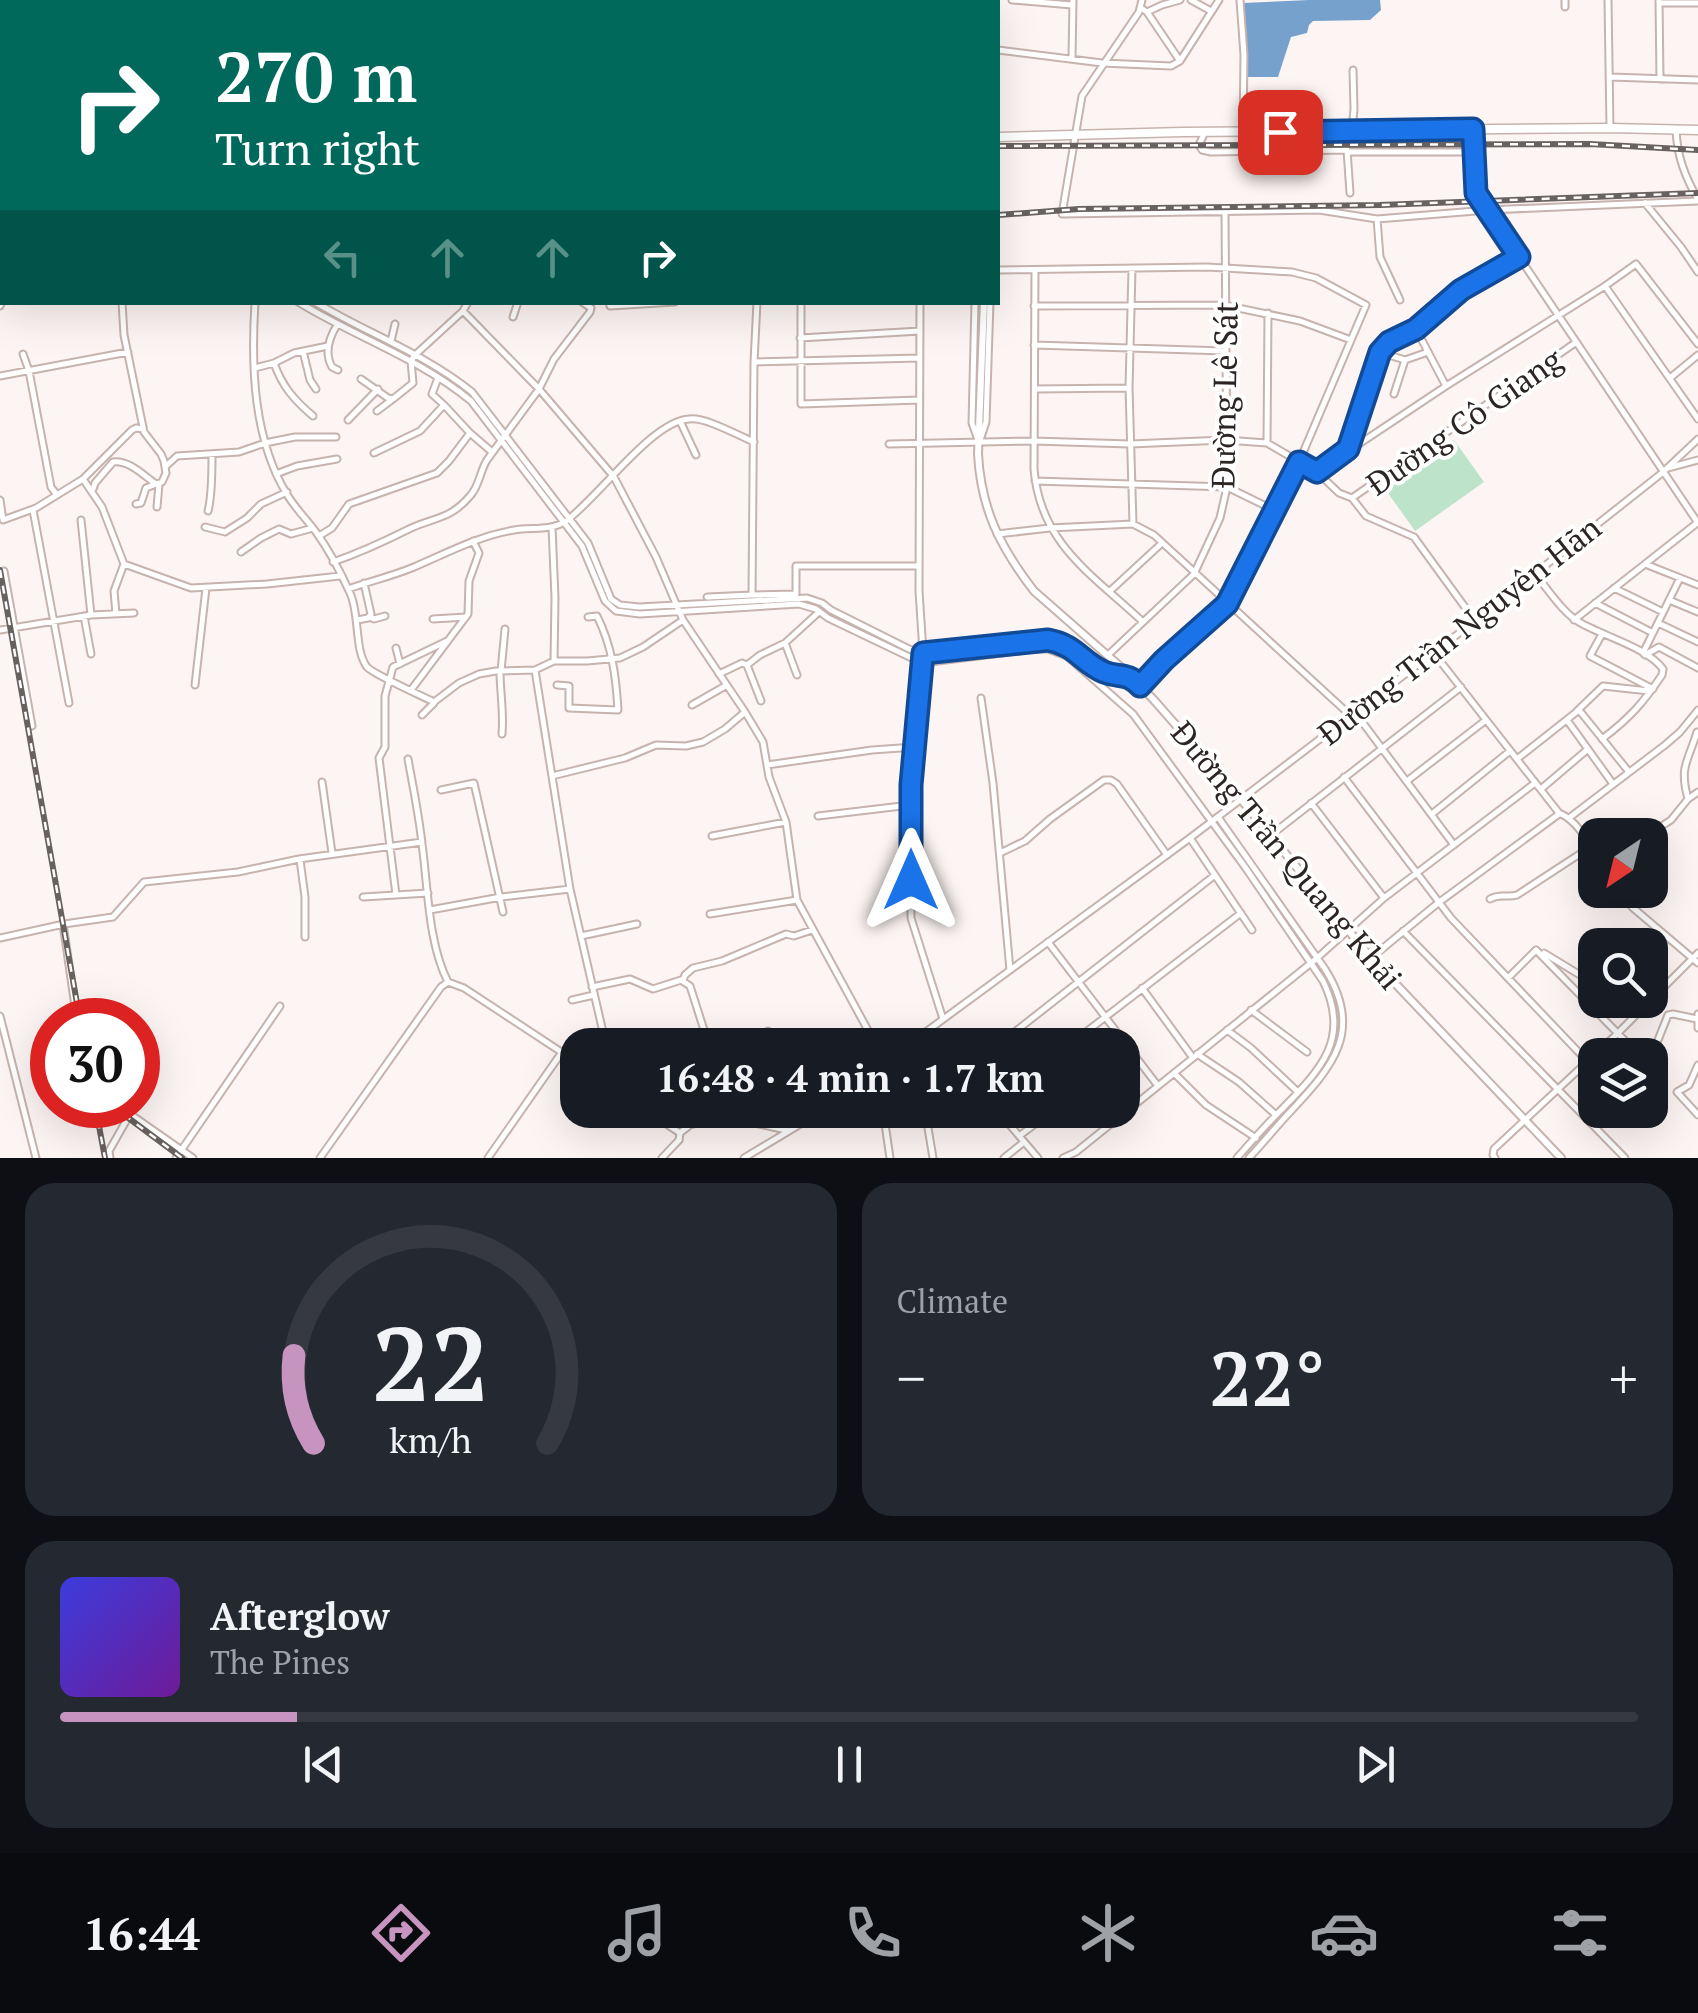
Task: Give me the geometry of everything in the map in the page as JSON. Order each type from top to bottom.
[{"type":"main road","points":[[1000,137],[1473,129],[1698,130]]},
{"type":"main road","points":[[979,442],[987,305]]},
{"type":"main road","name":"Đường Trần Quang Khải","points":[[979,442],[981,490],[997,534],[1034,590],[1131,676],[1271,834],[1371,958],[1562,1158]]},
{"type":"street","points":[[1012,0],[1072,2],[1072,59]]},
{"type":"street","points":[[1180,0],[1143,7],[1082,96],[1062,214],[1319,210],[1377,219],[1698,201],[1678,156],[1676,130]]},
{"type":"street","points":[[1191,0],[1212,11]]},
{"type":"street","points":[[1000,50],[1102,64],[1170,66],[1180,61],[1218,0]]},
{"type":"street","points":[[1240,0],[1243,132]]},
{"type":"street","points":[[1608,0],[1610,128]]},
{"type":"street","points":[[1660,79],[1659,2],[1698,3]]},
{"type":"street","points":[[1143,7],[1180,61]]},
{"type":"street","points":[[1352,132],[1353,70]]},
{"type":"street","points":[[1611,77],[1698,80]]},
{"type":"street","points":[[1473,129],[1476,193],[1697,521],[1574,620]]},
{"type":"street","points":[[1206,132],[1199,145],[1209,152],[1474,152]]},
{"type":"street","points":[[1348,152],[1350,193]]},
{"type":"street","points":[[1644,202],[1698,272]]},
{"type":"street","name":"Đường Lê Sát","points":[[1108,655],[1194,574],[1220,518],[1227,487],[1226,212]]},
{"type":"street","points":[[1377,219],[1380,257],[1400,300]]},
{"type":"street","points":[[1348,449],[1380,352],[1389,342],[1416,329],[1461,290],[1519,257]]},
{"type":"street","points":[[1317,472],[1636,264],[1698,344]]},
{"type":"street","points":[[1000,270],[1207,267],[1292,272],[1316,278],[1366,304],[1299,462],[1227,604],[1140,686]]},
{"type":"street","points":[[1132,269],[1129,388],[1133,524]]},
{"type":"street","points":[[1035,270],[1035,481],[1050,528],[1071,556],[1142,622]]},
{"type":"street","points":[[1605,286],[1698,419]]},
{"type":"street","points":[[122,305],[124,334],[143,429],[161,454],[165,467],[164,478],[146,488],[141,502],[136,504]]},
{"type":"street","points":[[255,305],[260,421],[276,474],[319,536],[348,589],[367,667],[434,702]]},
{"type":"street","points":[[303,305],[458,381],[472,392],[586,552],[607,593],[620,605],[807,598],[923,653],[1048,640],[1065,644],[1101,671],[1131,676]]},
{"type":"street","points":[[311,310],[314,305]]},
{"type":"street","points":[[320,305],[390,341],[471,401],[504,437]]},
{"type":"street","points":[[377,412],[414,383],[413,358],[466,305]]},
{"type":"street","points":[[512,317],[517,305]]},
{"type":"street","points":[[333,562],[450,514],[470,497],[492,452],[590,312],[586,305]]},
{"type":"street","points":[[752,595],[757,305]]},
{"type":"street","points":[[800,305],[801,404],[919,400]]},
{"type":"street","points":[[920,305],[919,566],[923,653],[910,805],[911,918],[943,1020]]},
{"type":"street","name":"Đường Trần Quang Khải","points":[[976,305],[972,423],[979,442]]},
{"type":"street","name":"Đường Trần Quang Khải","points":[[979,442],[986,422],[987,305]]},
{"type":"street","points":[[1034,306],[1224,305],[1320,327],[1351,340]]},
{"type":"street","points":[[462,312],[538,389],[614,476],[682,616],[763,742],[786,822],[798,900],[867,1028]]},
{"type":"street","points":[[1267,443],[1268,313]]},
{"type":"street","points":[[338,324],[328,346],[330,363],[338,370]]},
{"type":"street","points":[[390,341],[395,324]]},
{"type":"street","points":[[1416,329],[1446,386]]},
{"type":"street","points":[[800,338],[920,331]]},
{"type":"street","name":"Đường Cô Giang","points":[[1352,498],[1576,343]]},
{"type":"street","points":[[1034,345],[1225,350]]},
{"type":"street","points":[[255,368],[328,346]]},
{"type":"street","points":[[0,376],[128,352]]},
{"type":"street","points":[[303,352],[316,389]]},
{"type":"street","points":[[1380,352],[1405,360],[1428,352]]},
{"type":"street","points":[[24,354],[51,487],[57,495]]},
{"type":"street","points":[[1670,378],[1698,355]]},
{"type":"street","points":[[754,362],[920,358]]},
{"type":"street","points":[[1394,394],[1405,360]]},
{"type":"street","points":[[274,363],[289,394],[313,416]]},
{"type":"street","points":[[438,378],[432,394],[492,452]]},
{"type":"street","points":[[362,379],[392,399]]},
{"type":"street","points":[[1035,390],[1129,388]]},
{"type":"street","points":[[348,420],[378,389]]},
{"type":"street","points":[[374,453],[420,431],[444,405]]},
{"type":"street","points":[[348,589],[414,567],[473,541],[563,523],[645,441],[680,421],[704,421],[754,442]]},
{"type":"street","points":[[680,421],[696,455]]},
{"type":"street","points":[[0,500],[4,520],[33,509],[83,479],[132,430],[143,429]]},
{"type":"street","points":[[319,536],[332,528],[349,504],[437,473],[470,433]]},
{"type":"street","points":[[165,467],[177,456],[239,452],[296,438],[336,438]]},
{"type":"street","name":"Đường Trần Nguyên Hãn","points":[[932,1028],[1475,621],[1665,470],[1698,439]]},
{"type":"street","points":[[889,444],[1226,440],[1267,443],[1317,472],[1339,493],[1352,498],[1366,516],[1414,537],[1475,621]]},
{"type":"street","points":[[208,511],[212,453]]},
{"type":"street","points":[[516,454],[588,542],[605,601],[616,611],[682,616],[799,604],[922,663],[1048,649],[1068,656],[1133,714],[1313,960],[1342,1010],[1338,1051],[1331,1065],[1249,1158]]},
{"type":"street","points":[[276,474],[297,466],[337,460]]},
{"type":"street","points":[[1665,470],[1698,460]]},
{"type":"street","points":[[92,492],[95,483],[117,461],[158,484]]},
{"type":"street","points":[[83,479],[102,507],[124,564],[114,591],[116,614]]},
{"type":"street","points":[[1035,481],[1227,487],[1274,510]]},
{"type":"street","points":[[157,507],[158,484]]},
{"type":"street","points":[[205,527],[226,532],[261,504],[287,492]]},
{"type":"street","points":[[33,509],[69,703]]},
{"type":"street","points":[[82,520],[91,654]]},
{"type":"street","points":[[997,534],[1133,524],[1146,530],[1352,713],[1383,748],[1454,845]]},
{"type":"street","points":[[552,527],[554,661]]},
{"type":"street","points":[[241,552],[279,529],[291,534],[313,528]]},
{"type":"street","points":[[411,690],[470,611],[470,581],[478,553],[473,541]]},
{"type":"street","points":[[1110,591],[1162,543]]},
{"type":"street","points":[[124,564],[191,588],[340,576]]},
{"type":"street","points":[[1645,564],[1698,584]]},
{"type":"street","points":[[707,597],[796,594],[796,566],[919,566]]},
{"type":"street","points":[[4,571],[32,726]]},
{"type":"street","points":[[1535,574],[1574,620],[1644,654],[1663,669],[1628,720],[1602,739]]},
{"type":"street","points":[[1644,654],[1680,578]]},
{"type":"street","points":[[364,583],[370,617]]},
{"type":"street","points":[[195,685],[206,588]]},
{"type":"street","points":[[1614,588],[1664,612]]},
{"type":"street","points":[[1669,600],[1698,612]]},
{"type":"street","points":[[747,665],[760,654],[785,643],[820,611],[822,603]]},
{"type":"street","points":[[1595,603],[1652,634]]},
{"type":"street","points":[[0,630],[134,613]]},
{"type":"street","points":[[357,620],[385,616]]},
{"type":"street","points":[[557,686],[569,686],[569,708],[618,710],[613,659],[597,616],[588,617]]},
{"type":"street","points":[[422,715],[458,683],[478,674],[535,670],[554,661],[613,659],[633,653],[682,616]]},
{"type":"street","points":[[433,619],[466,617]]},
{"type":"street","points":[[1658,623],[1698,642]]},
{"type":"street","points":[[502,734],[502,698],[498,692],[506,629]]},
{"type":"street","points":[[1602,634],[1590,656],[1652,690]]},
{"type":"street","points":[[396,895],[379,758],[385,747],[385,696],[393,667],[447,641]]},
{"type":"street","points":[[785,643],[797,675]]},
{"type":"street","points":[[1644,654],[1659,647],[1698,668]]},
{"type":"street","points":[[396,648],[400,664]]},
{"type":"street","points":[[1432,652],[1559,814],[1578,828]]},
{"type":"street","points":[[719,674],[742,662],[747,665],[762,701]]},
{"type":"street","points":[[535,670],[570,889],[602,1028]]},
{"type":"street","points":[[692,705],[727,685]]},
{"type":"street","points":[[1517,759],[1603,686],[1652,690]]},
{"type":"street","points":[[1271,834],[1460,687]]},
{"type":"street","points":[[982,698],[1010,970]]},
{"type":"street","points":[[1569,818],[1680,732],[1698,710]]},
{"type":"street","points":[[1578,711],[1628,772]]},
{"type":"street","points":[[552,776],[624,758],[656,745],[703,742],[746,712]]},
{"type":"street","points":[[1407,781],[1486,720]]},
{"type":"street","points":[[1566,720],[1614,784]]},
{"type":"street","points":[[1688,799],[1683,769],[1697,732]]},
{"type":"street","points":[[767,765],[915,748]]},
{"type":"street","points":[[1140,1099],[1384,898],[1588,750]]},
{"type":"street","points":[[1432,814],[1510,751]]},
{"type":"street","points":[[408,759],[430,910],[448,982],[464,988],[560,1051]]},
{"type":"street","points":[[1344,777],[1438,903],[1578,1052]]},
{"type":"street","points":[[1000,854],[1026,840],[1104,780],[1118,784],[1167,854]]},
{"type":"street","points":[[322,782],[332,854]]},
{"type":"street","points":[[441,790],[474,784],[504,912]]},
{"type":"street","points":[[1668,822],[1698,792]]},
{"type":"street","points":[[1311,803],[1384,898]]},
{"type":"street","points":[[818,816],[910,805]]},
{"type":"street","points":[[1371,958],[1559,814]]},
{"type":"street","points":[[712,836],[786,822]]},
{"type":"street","points":[[1190,838],[1252,930]]},
{"type":"street","points":[[0,938],[116,916],[144,882],[238,872],[422,842]]},
{"type":"street","points":[[1490,899],[1501,894],[1517,895],[1578,855]]},
{"type":"street","points":[[300,859],[306,896],[305,937]]},
{"type":"street","points":[[1020,1028],[1215,875]]},
{"type":"street","points":[[430,910],[501,896],[570,889]]},
{"type":"street","points":[[362,897],[428,893]]},
{"type":"street","points":[[710,914],[798,900]]},
{"type":"street","points":[[1633,908],[1696,958],[1668,982]]},
{"type":"street","points":[[1091,1028],[1241,912]]},
{"type":"street","points":[[63,924],[74,998]]},
{"type":"street","points":[[580,936],[637,924]]},
{"type":"street","points":[[572,1000],[630,979],[653,989],[683,980],[693,968],[722,961],[786,934],[794,936],[812,930]]},
{"type":"street","points":[[1403,931],[1578,1110]]},
{"type":"street","points":[[1048,942],[1158,1086]]},
{"type":"street","points":[[1508,978],[1536,950]]},
{"type":"street","points":[[1536,950],[1578,973]]},
{"type":"street","points":[[1536,950],[1624,1038]]},
{"type":"street","points":[[683,980],[690,986],[703,1028]]},
{"type":"street","points":[[320,1158],[441,986],[448,982]]},
{"type":"street","points":[[1142,988],[1195,1056],[1239,1082],[1276,1115]]},
{"type":"street","points":[[1237,1158],[1320,1067],[1329,1051],[1334,1020],[1332,990]]},
{"type":"street","points":[[176,1158],[280,1006]]},
{"type":"street","points":[[1251,1010],[1307,1052]]},
{"type":"street","points":[[1659,1038],[1668,1015],[1697,1016],[1698,1028]]},
{"type":"street","points":[[0,1016],[36,1158]]},
{"type":"street","points":[[1612,1038],[1631,1018]]},
{"type":"street","points":[[1227,1030],[1298,1092]]},
{"type":"street","points":[[488,1158],[560,1055]]},
{"type":"street","points":[[1698,1065],[1689,1085],[1677,1092],[1698,1115]]},
{"type":"street","points":[[1494,1156],[1494,1149],[1578,1070]]},
{"type":"street","points":[[1174,1072],[1206,1105],[1256,1138]]},
{"type":"street","points":[[110,1158],[130,1114],[192,1158]]},
{"type":"street","points":[[669,1128],[679,1137]]},
{"type":"street","points":[[662,1158],[687,1128]]},
{"type":"street","points":[[775,1128],[789,1131]]},
{"type":"street","points":[[744,1158],[794,1128]]},
{"type":"street","points":[[886,1128],[890,1158]]},
{"type":"street","points":[[927,1128],[932,1158]]},
{"type":"street","points":[[1013,1128],[1038,1158]]},
{"type":"street","points":[[1004,1158],[1034,1128]]},
{"type":"street","points":[[1063,1158],[1104,1128]]},
{"type":"street","points":[[1596,1128],[1625,1158]]},
{"type":"green space","points":[[1454,440],[1484,482],[1415,531],[1385,489]]},
{"type":"water","points":[[1380,0],[1381,10],[1370,20],[1313,21],[1307,33],[1291,37],[1278,77],[1248,77],[1243,3]]},
{"type":"railway","points":[[1000,146],[1590,144],[1698,150]]},
{"type":"railway","points":[[1000,215],[1079,209],[1380,205],[1698,193]]},
{"type":"railway","points":[[0,570],[76,998]]},
{"type":"railway","points":[[99,1128],[105,1158]]},
{"type":"railway","points":[[142,1128],[182,1158]]},
{"type":"route","points":[[911,880],[911,785],[923,653],[1048,640],[1065,644],[1101,671],[1131,676],[1140,686],[1227,604],[1299,462],[1317,472],[1348,449],[1380,352],[1389,342],[1416,329],[1461,290],[1519,257],[1476,193],[1473,129],[1280,132]]}]
